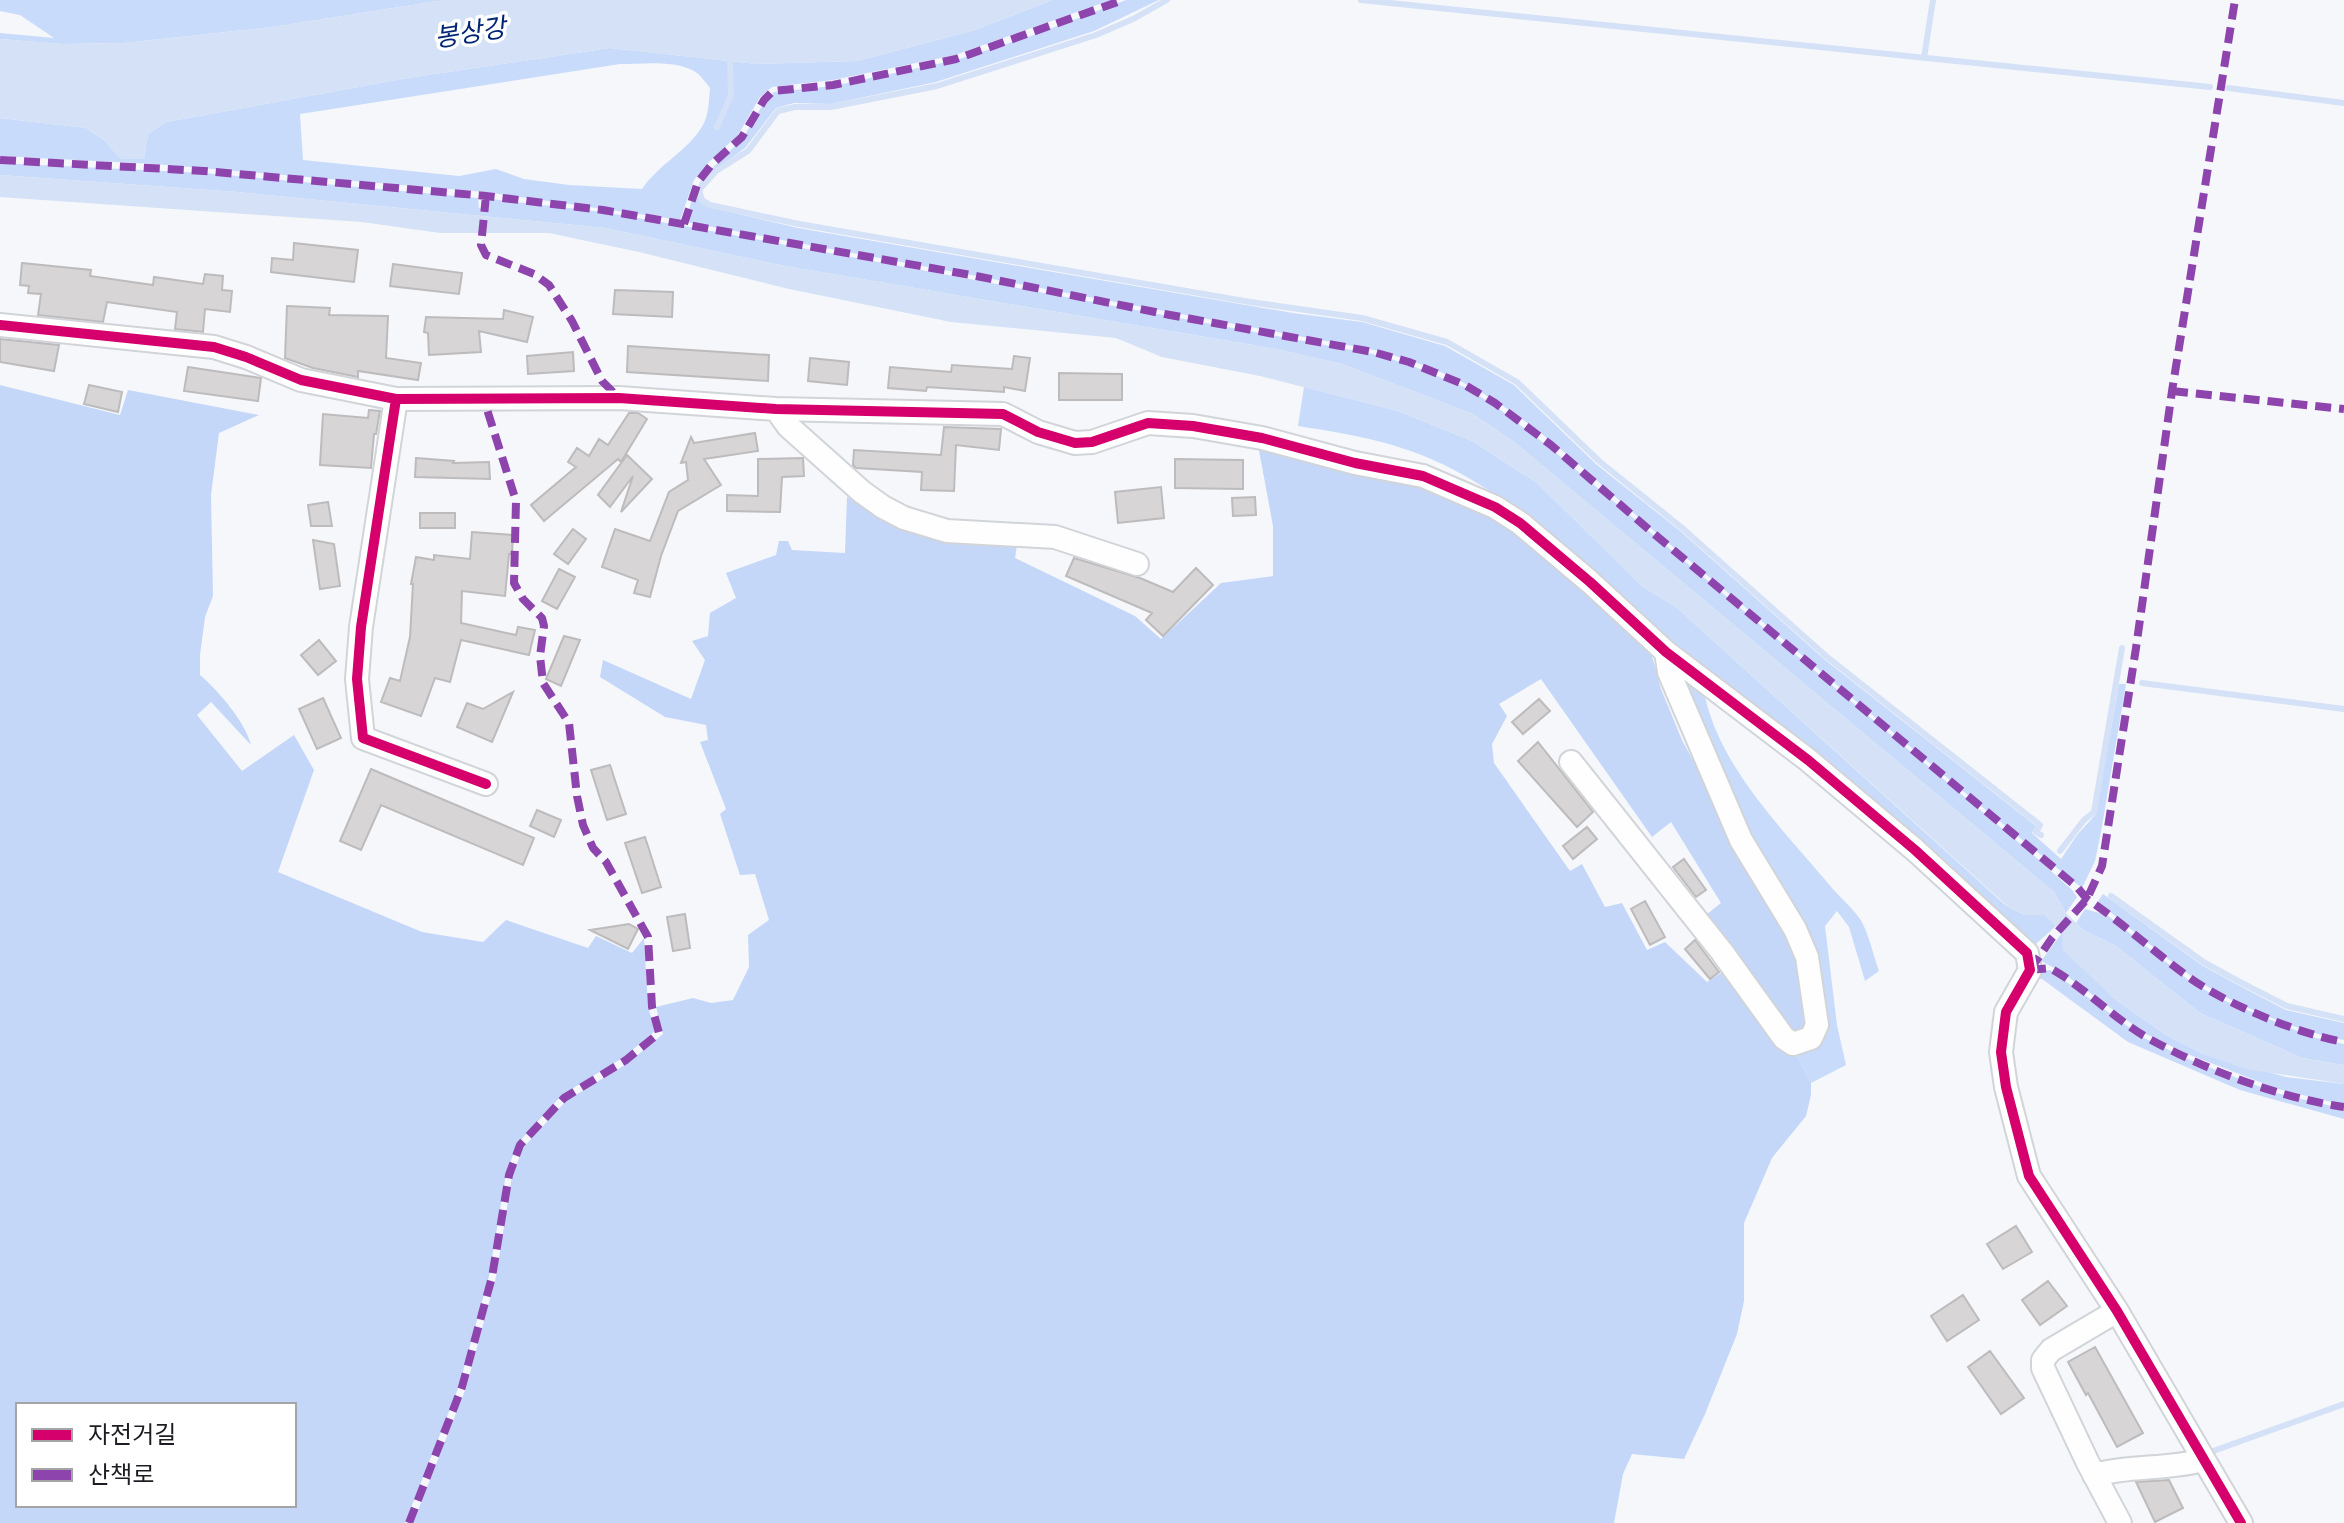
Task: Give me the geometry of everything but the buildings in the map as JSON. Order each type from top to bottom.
[{"type":"street","points":[[0,325],[214,347],[301,380],[396,399],[619,398],[776,409],[1003,414],[1038,432],[1075,443],[1092,442],[1148,423],[1193,426],[1262,438],[1355,463],[1423,476],[1468,494],[1520,523],[1666,652],[1808,760],[2021,944],[2027,953],[2030,970],[2006,1012],[2001,1036],[2006,1087],[2029,1176],[2117,1311],[2241,1523]]},
{"type":"street","points":[[396,399],[361,627],[357,679],[363,738],[486,784]]},
{"type":"street","points":[[776,409],[788,426],[862,492],[904,518],[947,531],[1055,537],[1137,564]]},
{"type":"street","points":[[1571,762],[1722,952],[1784,1038],[1793,1044],[1811,1038],[1815,1032],[1817,1014],[1807,957],[1795,929],[1741,840],[1669,672],[1666,652]]},
{"type":"street","points":[[2117,1311],[2051,1350],[2043,1360],[2043,1368],[2120,1523]]},
{"type":"street","points":[[2094,1475],[2117,1469],[2189,1464],[2203,1460]]},
{"type":"shaded area","points":[[0,0],[444,0],[273,27],[124,43],[62,44],[0,39],[0,33],[54,38],[20,15],[0,11]]},
{"type":"shaded area","points":[[1052,0],[1111,0],[955,55],[833,80],[772,87],[760,97],[738,135],[694,180],[680,220],[485,192],[154,164],[0,156],[0,118],[86,128],[104,140],[121,159],[144,158],[148,134],[166,122],[408,78],[610,48],[757,64],[857,61],[975,30]],"holes":[[[620,64],[680,66],[697,73],[710,88],[706,116],[697,134],[642,189],[524,179],[496,169],[459,176],[303,160],[300,114]]]},
{"type":"shaded area","points":[[1126,0],[1159,0],[1094,31],[936,82],[831,104],[794,103],[776,108],[745,148],[704,178],[697,191],[700,202],[709,207],[798,228],[1293,313],[1362,322],[1445,346],[1514,385],[1596,464],[1679,530],[1824,659],[2036,826],[2032,833],[2061,859],[2096,814],[2119,684],[2126,684],[2095,861],[2082,888],[1652,529],[1549,439],[1493,400],[1453,378],[1374,350],[686,222],[691,202],[702,178],[743,138],[765,101],[774,92],[833,86],[956,60]]},
{"type":"shaded area","points":[[0,163],[204,173],[478,198],[479,208],[486,209],[491,199],[603,212],[1373,354],[1408,364],[1464,387],[1494,405],[1549,447],[2030,852],[2077,897],[2066,913],[2054,892],[1513,441],[1473,414],[1342,364],[1276,349],[785,266],[605,228],[237,192],[0,175]]},
{"type":"shaded area","points":[[0,385],[120,415],[128,390],[259,415],[219,433],[211,495],[213,596],[205,617],[200,655],[200,675],[230,707],[251,745],[211,702],[197,715],[242,771],[294,735],[314,770],[278,872],[422,932],[483,942],[506,920],[588,948],[596,936],[632,953],[644,938],[648,1007],[655,1031],[624,1057],[562,1095],[517,1144],[506,1174],[489,1276],[459,1386],[405,1523],[0,1523]]},
{"type":"shaded area","points":[[1304,387],[1398,411],[1472,441],[1537,483],[1643,587],[1676,607],[2004,904],[2024,915],[2045,915],[2056,926],[2036,944],[2027,942],[1499,497],[1449,467],[1403,448],[1298,426]]},
{"type":"shaded area","points":[[1258,445],[1386,472],[1510,525],[1650,649],[1661,689],[1682,740],[1803,964],[1806,1030],[1797,1033],[1789,1030],[1702,918],[1721,903],[1671,822],[1652,837],[1541,679],[1499,704],[1507,716],[1492,744],[1494,763],[1570,871],[1582,864],[1605,907],[1622,903],[1647,950],[1665,942],[1707,982],[1724,971],[1794,1051],[1811,1083],[1806,1116],[1772,1158],[1744,1223],[1744,1301],[1737,1334],[1684,1459],[1632,1454],[1623,1474],[1614,1523],[413,1523],[466,1388],[496,1277],[512,1176],[523,1148],[566,1101],[628,1063],[663,1034],[656,1007],[693,998],[711,1003],[733,1000],[749,967],[748,935],[769,920],[755,874],[740,875],[720,814],[726,809],[700,742],[708,740],[706,725],[665,717],[600,677],[603,660],[691,699],[705,660],[692,641],[708,636],[710,613],[736,598],[726,573],[776,555],[779,541],[788,541],[792,550],[845,553],[847,497],[889,519],[1018,539],[1015,558],[1135,616],[1161,639],[1221,583],[1273,576],[1273,526]]},
{"type":"shaded area","points":[[1675,666],[1703,687],[1710,715],[1735,767],[1770,815],[1856,914],[1871,944],[1879,971],[1865,981],[1849,927],[1837,911],[1825,926],[1837,1025],[1846,1065],[1811,1083],[1794,1051],[1745,842]]},
{"type":"shaded area","points":[[2103,894],[2203,966],[2238,985],[2286,1010],[2344,1023],[2344,1040],[2285,1023],[2207,986],[2096,904]]},
{"type":"shaded area","points":[[2085,909],[2107,915],[2191,982],[2223,1000],[2312,1037],[2344,1044],[2344,1065],[2302,1058],[2200,1013],[2116,946],[2083,930],[2076,923]]},
{"type":"shaded area","points":[[2062,933],[2112,997],[2166,1035],[2203,1054],[2286,1077],[2344,1084],[2344,1105],[2278,1089],[2190,1055],[2146,1034],[2060,971],[2041,961]]},
{"type":"shaded area","points":[[2050,970],[2144,1038],[2188,1059],[2276,1093],[2344,1109],[2344,1119],[2240,1090],[2128,1042],[2033,973]]},
{"type":"water","name":"봉상강","points":[[444,0],[1052,0],[975,30],[857,61],[757,64],[610,48],[408,78],[166,122],[148,134],[144,159],[121,159],[104,140],[86,128],[0,118],[0,39],[62,44],[124,43],[273,27]]},
{"type":"water","points":[[0,175],[237,192],[605,228],[785,266],[1276,349],[1342,364],[1473,414],[1513,441],[2054,892],[2066,913],[2083,930],[2116,946],[2200,1013],[2302,1058],[2344,1065],[2344,1084],[2246,1069],[2203,1054],[2166,1035],[2112,997],[2063,950],[2062,933],[2045,915],[2024,915],[2005,904],[1676,607],[1643,587],[1537,483],[1472,441],[1398,411],[1260,376],[1162,357],[1116,338],[951,322],[789,289],[549,233],[440,233],[362,222],[0,197]]},
{"type":"waterway","points":[[1167,0],[1096,35],[937,86],[831,107],[795,107],[778,111],[748,151],[716,171],[699,190],[702,200],[710,205],[799,224],[1250,302],[1362,318],[1447,342],[1517,382],[1599,461],[1681,527],[1826,656],[2040,825],[2036,832],[2041,835]]},
{"type":"waterway","points":[[1361,0],[2210,87]]},
{"type":"waterway","points":[[1924,58],[1933,0]]},
{"type":"waterway","points":[[717,127],[731,95],[730,61]]},
{"type":"waterway","points":[[2228,88],[2344,103]]},
{"type":"waterway","points":[[2060,851],[2094,812],[2122,648]]},
{"type":"waterway","points":[[2142,683],[2344,709]]},
{"type":"waterway","points":[[2111,896],[2205,963],[2240,982],[2287,1006],[2344,1019]]},
{"type":"waterway","points":[[2205,1454],[2344,1404]]},
{"type":"marked path","points":[[684,224],[698,182],[712,164],[742,137],[764,100],[773,91],[833,85],[956,59],[1123,0]]},
{"type":"marked path","points":[[2030,970],[2052,938],[2087,899],[2102,866],[2172,391],[2235,0]]},
{"type":"marked path","points":[[0,160],[204,171],[486,196],[603,210],[971,275],[1373,352],[1409,362],[1465,385],[1495,403],[1551,445],[2077,887],[2087,899],[2190,978],[2264,1017],[2344,1042]]},
{"type":"marked path","points":[[486,196],[481,245],[486,255],[534,274],[549,285],[572,321],[602,381],[619,398]]},
{"type":"marked path","points":[[2172,391],[2344,409]]},
{"type":"marked path","points":[[409,1523],[462,1387],[492,1277],[509,1175],[520,1145],[564,1098],[626,1060],[659,1033],[652,1007],[648,937],[606,862],[593,848],[583,825],[569,723],[543,683],[540,656],[544,626],[542,618],[523,599],[514,583],[516,501],[484,400]]},
{"type":"marked path","points":[[2030,970],[2050,968],[2146,1037],[2192,1060],[2267,1089],[2344,1107]]},
{"type":"cycle path","points":[[0,325],[214,347],[301,380],[396,399],[619,398],[776,409],[1003,414],[1038,432],[1075,443],[1092,442],[1148,423],[1193,426],[1262,438],[1355,463],[1423,476],[1495,507],[1520,523],[1590,582],[1666,652],[1808,760],[1915,850],[2027,953],[2030,970],[2006,1012],[2001,1052],[2006,1087],[2029,1176],[2117,1311],[2241,1523]]},
{"type":"cycle path","points":[[396,399],[361,627],[357,679],[363,738],[486,784]]}]
